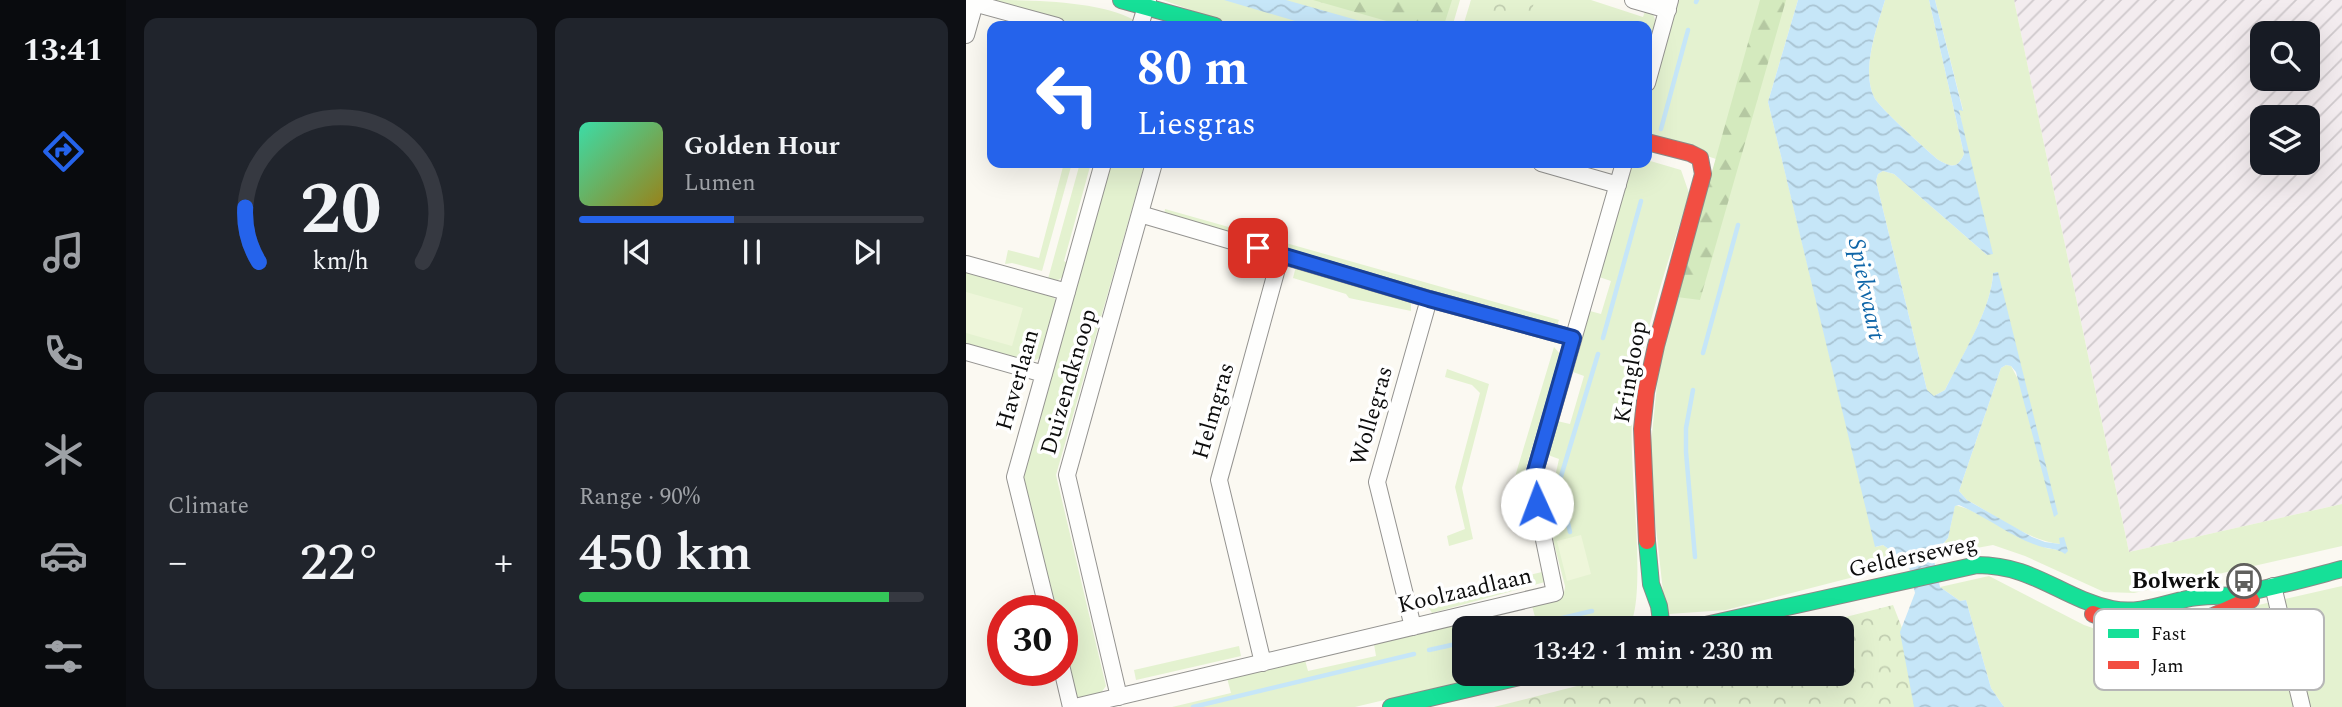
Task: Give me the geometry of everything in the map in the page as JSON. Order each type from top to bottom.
[{"type":"street","points":[[1121,0],[1147,3],[1200,21]]},
{"type":"street","points":[[1633,0],[1669,5],[1652,65]]},
{"type":"street","points":[[966,35],[970,2],[1038,21]]},
{"type":"street","points":[[1142,21],[1147,3]]},
{"type":"street","points":[[1652,144],[1700,158],[1703,174]]},
{"type":"street","points":[[1652,155],[1694,168],[1703,174]]},
{"type":"street","name":"Haverlaan","points":[[1044,595],[1015,477],[1101,168]]},
{"type":"street","name":"Duizendknoop","points":[[1119,697],[1067,475],[1153,168]]},
{"type":"street","points":[[1559,168],[1618,184]]},
{"type":"street","name":"Koolzaadlaan","points":[[1073,707],[1555,593],[1532,482],[1623,168]]},
{"type":"street","name":"Kringloop","points":[[1660,616],[1651,584],[1644,504],[1642,441],[1646,392],[1703,174]]},
{"type":"street","points":[[1140,214],[1429,299],[1573,338]]},
{"type":"street","name":"Helmgras","points":[[1263,663],[1219,480],[1282,254]]},
{"type":"street","points":[[966,264],[1067,292]]},
{"type":"street","name":"Wollegras","points":[[1413,627],[1377,482],[1429,299]]},
{"type":"street","points":[[966,352],[1044,374]]},
{"type":"street","name":"Gelderseweg","points":[[1791,616],[1996,563],[2033,574],[2111,609]]},
{"type":"street","name":"Gelderseweg","points":[[2227,609],[2342,569]]},
{"type":"street","name":"Gelderseweg","points":[[1955,574],[2011,578],[2094,614]]},
{"type":"street","name":"Gelderseweg","points":[[2142,609],[2194,597],[2274,591],[2342,578]]},
{"type":"street","name":"Kringloop","points":[[1646,616],[1651,584]]},
{"type":"street","name":"Gelderseweg","points":[[1754,616],[1897,588]]},
{"type":"street","points":[[2274,591],[2278,609]]},
{"type":"street","points":[[1067,686],[1073,707]]},
{"type":"street","points":[[1391,707],[1481,686]]},
{"type":"shaded area","points":[[2014,0],[2342,0],[2342,504],[2129,552]]},
{"type":"green space","points":[[981,0],[1082,5],[1119,13],[1134,20],[1056,21]]},
{"type":"green space","points":[[1163,0],[1460,0],[1454,21],[1221,21]]},
{"type":"green space","points":[[1313,0],[1452,0],[1445,21],[1386,21]]},
{"type":"green space","points":[[1471,0],[1591,0],[1643,17],[1646,8],[1655,18],[1656,25],[1652,42],[1652,21],[1465,21]]},
{"type":"green space","points":[[1471,0],[1535,0],[1528,21],[1470,5]]},
{"type":"green space","points":[[1677,0],[1798,0],[1768,102],[1876,547],[1883,545],[1908,563],[1726,610],[1669,614],[1664,601],[1649,463],[1660,356],[1716,159],[1652,138],[1652,90]]},
{"type":"green space","points":[[1760,0],[1786,0],[1700,300],[1677,297]]},
{"type":"green space","points":[[1885,0],[1929,0],[1964,154],[1956,165],[1937,159],[1893,119],[1874,97],[1870,86],[1870,62]]},
{"type":"green space","points":[[1935,0],[2014,0],[2129,552],[2342,504],[2342,546],[2134,593],[2104,592],[2025,556],[1993,545],[1933,556],[1948,538],[1955,505],[2046,548],[2059,550],[2060,544],[2036,538],[2012,526],[1967,500],[1959,491],[2001,368],[2011,366],[2019,381],[1993,273],[1982,317],[1967,348],[1945,390],[1934,396],[1930,395],[1876,181],[1878,174],[1883,171],[1894,174],[1987,255],[1959,109],[1963,110]]},
{"type":"green space","points":[[1652,161],[1681,170],[1689,193],[1651,322],[1634,400],[1632,438],[1637,579],[1633,616],[1535,616],[1532,606],[1554,601],[1564,592],[1565,586],[1548,521],[1558,517],[1553,486],[1559,459],[1548,455],[1557,421],[1570,424],[1584,376],[1573,372],[1590,311],[1601,314],[1611,281],[1599,277],[1629,168],[1652,168]]},
{"type":"green space","points":[[1063,168],[1071,168],[1042,271],[1012,263],[1005,264],[1008,250],[1039,258]]},
{"type":"green space","points":[[1079,168],[1090,168],[1064,261],[1069,264],[1066,275],[1058,280],[1048,279]]},
{"type":"green space","points":[[1109,168],[1144,168],[1056,475],[1106,686],[1098,697],[1078,699],[1073,686],[1078,686],[1078,595],[1051,595],[1023,477]]},
{"type":"green space","points":[[1165,209],[1559,320],[1556,328],[1164,217]]},
{"type":"green space","points":[[1296,266],[1411,300],[1411,311],[1349,298],[1346,294],[1293,278]]},
{"type":"green space","points":[[966,270],[1051,294],[1056,305],[1040,357],[1033,361],[1023,361],[966,345]]},
{"type":"green space","points":[[966,292],[1023,308],[1012,346],[966,333]]},
{"type":"green space","points":[[1554,347],[1560,354],[1523,478],[1534,530],[1525,532],[1514,480]]},
{"type":"green space","points":[[1447,369],[1489,384],[1462,488],[1473,539],[1449,546],[1447,536],[1465,529],[1455,487],[1480,393],[1472,385],[1445,377]]},
{"type":"green space","points":[[1581,535],[1591,574],[1567,581],[1557,541]]},
{"type":"green space","points":[[1542,572],[1545,582],[1432,613],[1424,600]]},
{"type":"green space","points":[[1989,576],[2094,628],[2094,690],[2324,690],[2324,609],[2241,609],[2342,586],[2342,707],[2004,707],[1991,688],[1966,600],[1960,601],[1940,587]]},
{"type":"green space","points":[[1893,605],[1915,661],[1920,707],[1494,707],[1577,686],[1854,686],[1854,616],[1849,616]]},
{"type":"green space","points":[[1452,624],[1452,684],[1355,707],[1172,707],[1231,693],[1227,678],[1305,660],[1308,671],[1376,656],[1374,644]]},
{"type":"green space","points":[[1239,646],[1241,656],[1136,680],[1134,670]]},
{"type":"water","points":[[1224,0],[1286,0],[1360,21],[1295,21]]},
{"type":"water","name":"Spiekvaart","points":[[1798,0],[1885,0],[1870,62],[1870,86],[1874,97],[1893,119],[1937,159],[1953,166],[1959,163],[1964,154],[1929,0],[1935,0],[1963,111],[1959,110],[1993,254],[1987,255],[1894,174],[1883,171],[1878,174],[1876,181],[1927,390],[1934,396],[1945,390],[1967,348],[1982,317],[1993,273],[1998,272],[2058,514],[2054,517],[2016,372],[2011,366],[2001,368],[1959,491],[1967,500],[2032,537],[2060,544],[2059,538],[2064,537],[2068,551],[2065,554],[2029,542],[1959,505],[1955,506],[1948,538],[1933,556],[1940,587],[1960,601],[1966,600],[1991,688],[2004,707],[1914,707],[1900,632],[1915,593],[1908,563],[1883,545],[1875,547],[1768,102]]},
{"type":"waterway","points":[[1661,129],[1688,30]]},
{"type":"waterway","points":[[1603,338],[1641,201]]},
{"type":"waterway","points":[[1703,353],[1738,225]]},
{"type":"waterway","points":[[1570,532],[1559,483],[1598,354]]},
{"type":"waterway","points":[[1693,390],[1686,428],[1686,452],[1695,557]]},
{"type":"waterway","points":[[1571,616],[1592,611]]},
{"type":"waterway","points":[[1429,650],[1452,645]]},
{"type":"waterway","points":[[1193,707],[1414,654]]},
{"type":"traffic: fast","points":[[1121,0],[1197,21]]},
{"type":"traffic: fast","points":[[1647,541],[1651,584],[1660,616]]},
{"type":"traffic: fast","points":[[1746,616],[1977,565],[2015,570],[2112,609]]},
{"type":"traffic: fast","points":[[2142,609],[2197,597],[2251,592],[2342,569]]},
{"type":"traffic: fast","points":[[1391,707],[1481,686]]},
{"type":"traffic: jam","points":[[1647,541],[1642,429],[1646,392],[1703,174],[1700,158],[1652,143]]},
{"type":"traffic: jam","points":[[2229,609],[2251,600]]},
{"type":"place","name":"Bolwerk","points":[[2244,581]]},
{"type":"route","points":[[1258,248],[1573,338],[1532,482],[1537,504]]}]
